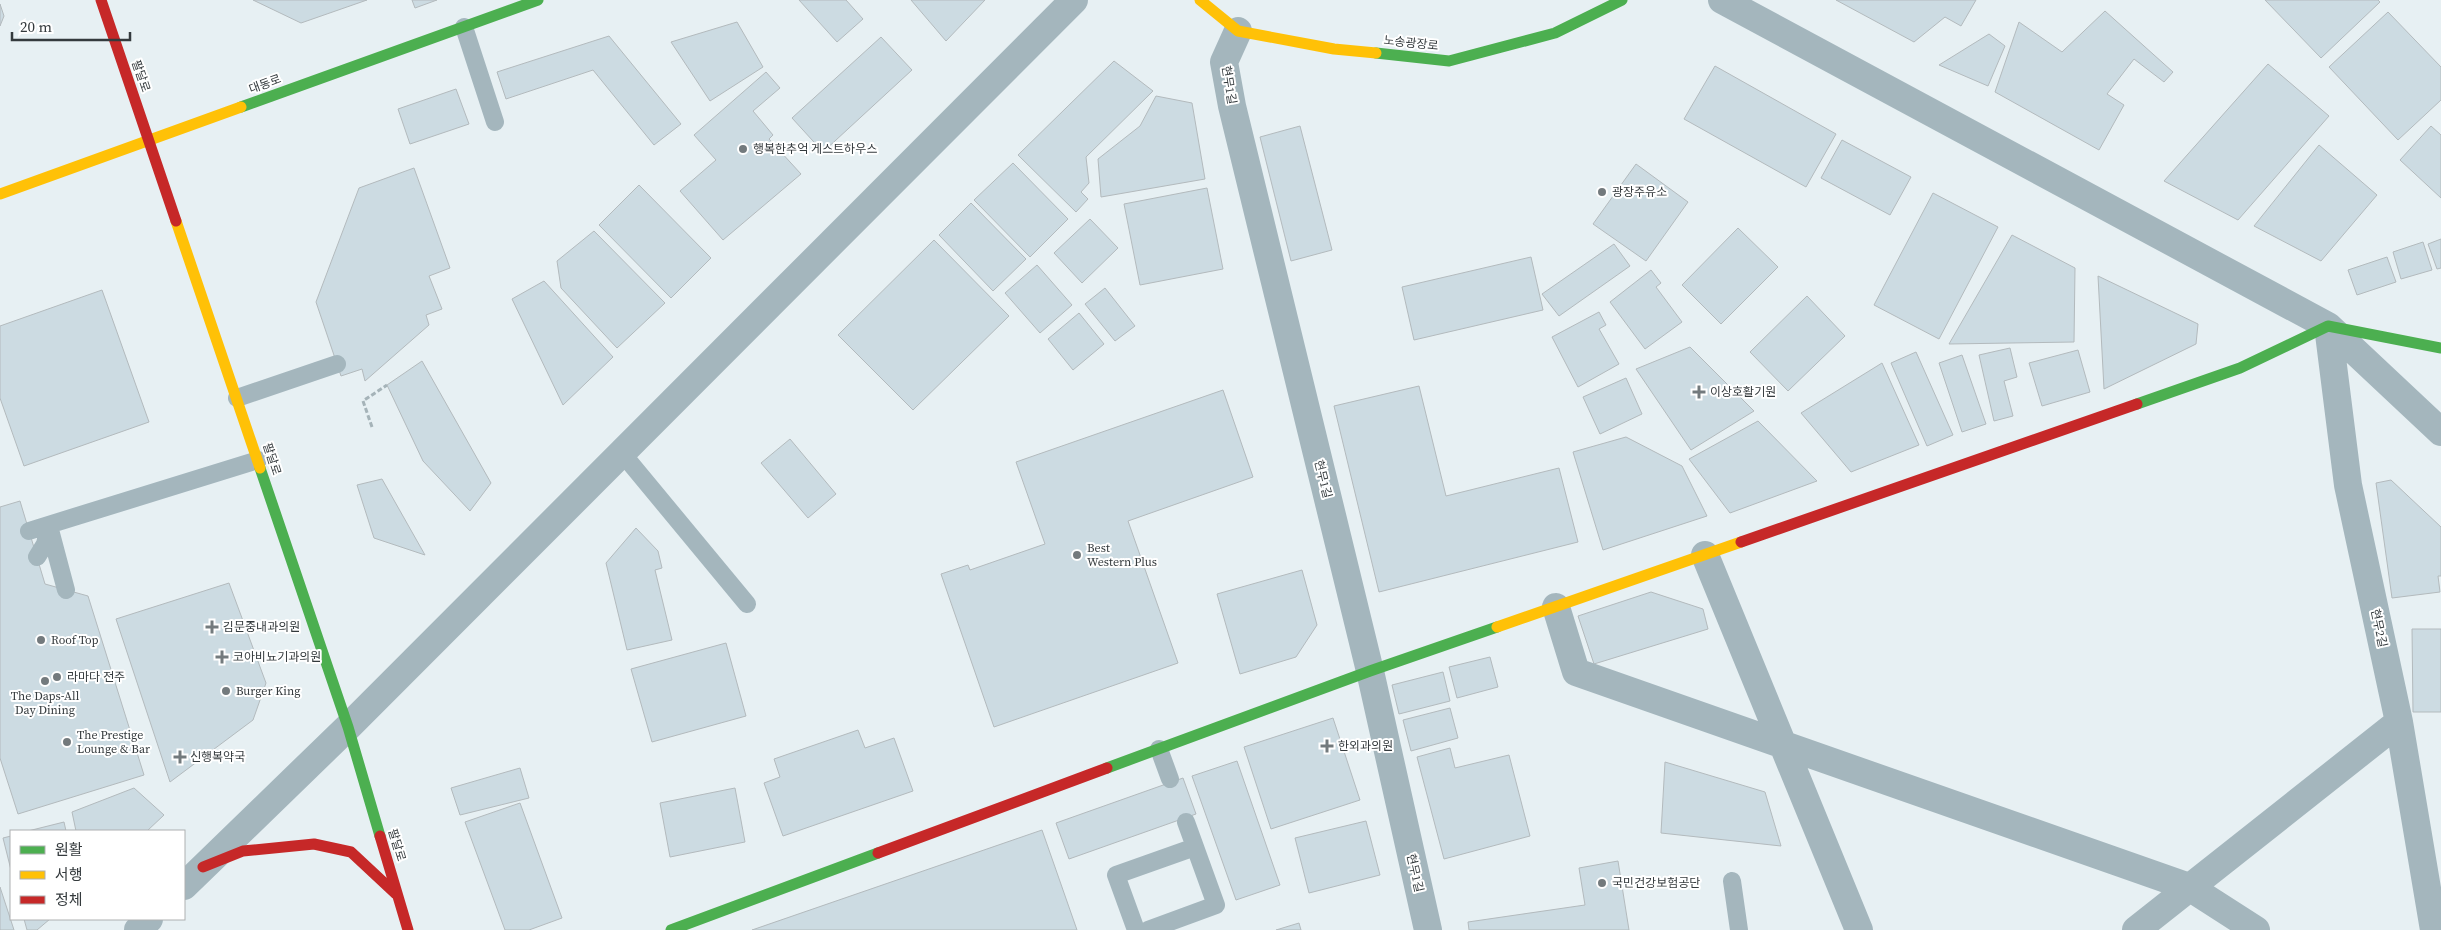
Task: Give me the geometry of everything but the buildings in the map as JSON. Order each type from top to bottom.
[{"type":"street","name":"팔달로","points":[[100,0],[348,727],[408,930]]},
{"type":"street","name":"대동로","points":[[0,194],[538,0]]},
{"type":"street","points":[[185,885],[348,727],[1074,0]]},
{"type":"street","name":"노송광장로","points":[[1200,0],[1238,31],[1334,49],[1449,61],[1555,33],[1622,0]]},
{"type":"street","points":[[1722,0],[2328,326],[2441,432]]},
{"type":"street","name":"현무1길","points":[[1238,31],[1224,62],[1232,106],[1370,671],[1428,930]]},
{"type":"street","points":[[671,930],[1370,671],[2240,368],[2328,326],[2441,348]]},
{"type":"street","name":"현무2길","points":[[2328,326],[2348,485],[2398,722],[2434,930]]},
{"type":"street","points":[[1705,555],[1859,930]]},
{"type":"street","points":[[1556,607],[1576,672],[2189,887],[2256,930]]},
{"type":"street","points":[[2136,930],[2398,722]]},
{"type":"street","points":[[203,867],[243,851],[314,844],[351,852],[398,896]]},
{"type":"street","points":[[138,930],[148,920]]},
{"type":"lane","points":[[464,27],[494,122]]},
{"type":"lane","points":[[237,398],[337,364]]},
{"type":"lane","points":[[622,453],[747,604]]},
{"type":"lane","points":[[29,531],[258,460]]},
{"type":"lane","points":[[37,557],[45,544],[49,526]]},
{"type":"lane","points":[[49,526],[66,590]]},
{"type":"lane","points":[[1159,750],[1170,779]]},
{"type":"lane","points":[[1148,930],[1216,905],[1186,822]]},
{"type":"lane","points":[[1136,930],[1116,875],[1195,847]]},
{"type":"lane","points":[[1732,881],[1739,930]]},
{"type":"path","points":[[372,428],[363,401],[387,385]]},
{"type":"traffic: fast","points":[[241,107],[538,0]]},
{"type":"traffic: fast","points":[[1376,53],[1449,61],[1555,33],[1622,0]]},
{"type":"traffic: fast","points":[[2137,404],[2240,368],[2328,326],[2441,348]]},
{"type":"traffic: fast","points":[[260,468],[348,727],[380,836]]},
{"type":"traffic: fast","points":[[1107,768],[1370,671],[1497,627]]},
{"type":"traffic: fast","points":[[671,930],[878,853]]},
{"type":"traffic: slow","points":[[1200,0],[1238,31],[1334,49],[1376,53]]},
{"type":"traffic: slow","points":[[0,194],[241,107]]},
{"type":"traffic: slow","points":[[176,221],[260,468]]},
{"type":"traffic: slow","points":[[1497,627],[1741,542]]},
{"type":"traffic: jam","points":[[101,0],[176,221]]},
{"type":"traffic: jam","points":[[1741,542],[2137,404]]},
{"type":"traffic: jam","points":[[878,853],[1107,768]]},
{"type":"traffic: jam","points":[[380,836],[408,930]]},
{"type":"traffic: jam","points":[[203,867],[243,851],[314,844],[351,852],[396,894]]},
{"type":"place","name":"행복한추억 게스트하우스","points":[[743,149]]},
{"type":"place","name":"광장주유소","points":[[1602,192]]},
{"type":"place","name":"이상호활기원","points":[[1699,392]]},
{"type":"place","name":"Best Western Plus","points":[[1077,555]]},
{"type":"place","name":"김문중내과의원","points":[[212,627]]},
{"type":"place","name":"Roof Top","points":[[41,640]]},
{"type":"place","name":"코아비뇨기과의원","points":[[222,657]]},
{"type":"place","name":"라마다 전주","points":[[57,677]]},
{"type":"place","name":"The Daps-All Day Dining","points":[[45,681]]},
{"type":"place","name":"Burger King","points":[[226,691]]},
{"type":"place","name":"The Prestige Lounge & Bar","points":[[67,742]]},
{"type":"place","name":"한외과의원","points":[[1327,746]]},
{"type":"place","name":"신행복약국","points":[[180,757]]},
{"type":"place","name":"국민건강보험공단","points":[[1602,883]]}]
